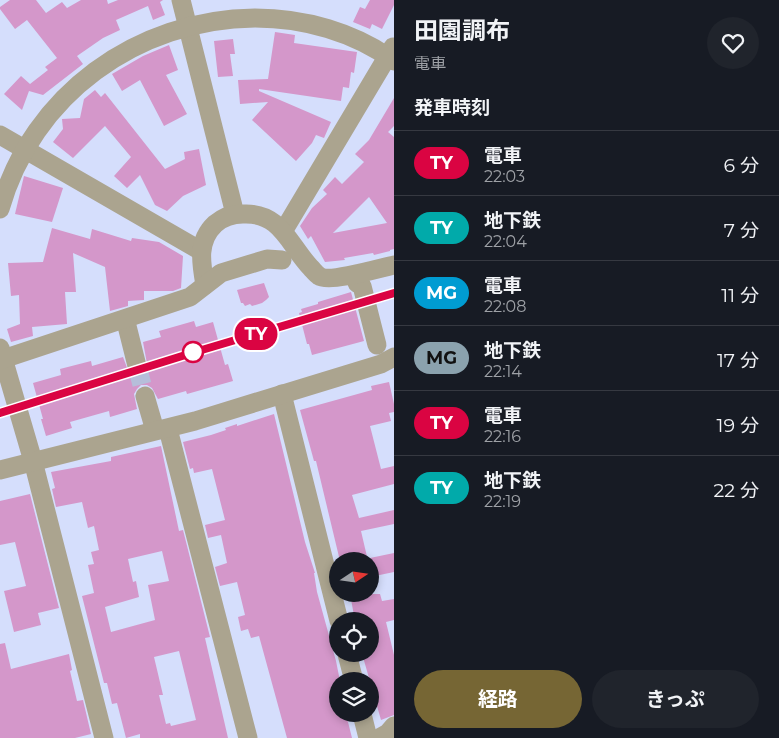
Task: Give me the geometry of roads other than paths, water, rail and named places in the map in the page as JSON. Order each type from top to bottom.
[{"type":"street","points":[[181,0],[235,214]]},
{"type":"street","points":[[0,209],[25,149],[68,94],[98,68],[145,41],[188,26],[244,18],[287,20],[324,27],[392,54],[284,230],[288,254]]},
{"type":"street","points":[[0,135],[200,251]]},
{"type":"street","points":[[205,285],[200,251],[204,240],[214,225],[220,220],[235,214],[264,216],[284,230]]},
{"type":"street","points":[[104,738],[33,461],[1,356],[190,297],[221,273],[288,254],[300,256],[319,276],[326,278],[394,265]]},
{"type":"street","points":[[357,283],[362,286],[377,345]]},
{"type":"street","points":[[127,326],[137,366]]},
{"type":"street","points":[[0,470],[161,428],[393,360]]},
{"type":"street","points":[[282,394],[337,612]]},
{"type":"street","points":[[145,396],[161,428],[248,738]]},
{"type":"street","points":[[364,722],[368,738]]},
{"type":"street","points":[[379,738],[388,733],[394,726]]},
{"type":"tunnel","points":[[137,366],[145,396]]},
{"type":"train","name":"TY","points":[[0,413],[195,352],[394,293]]}]
